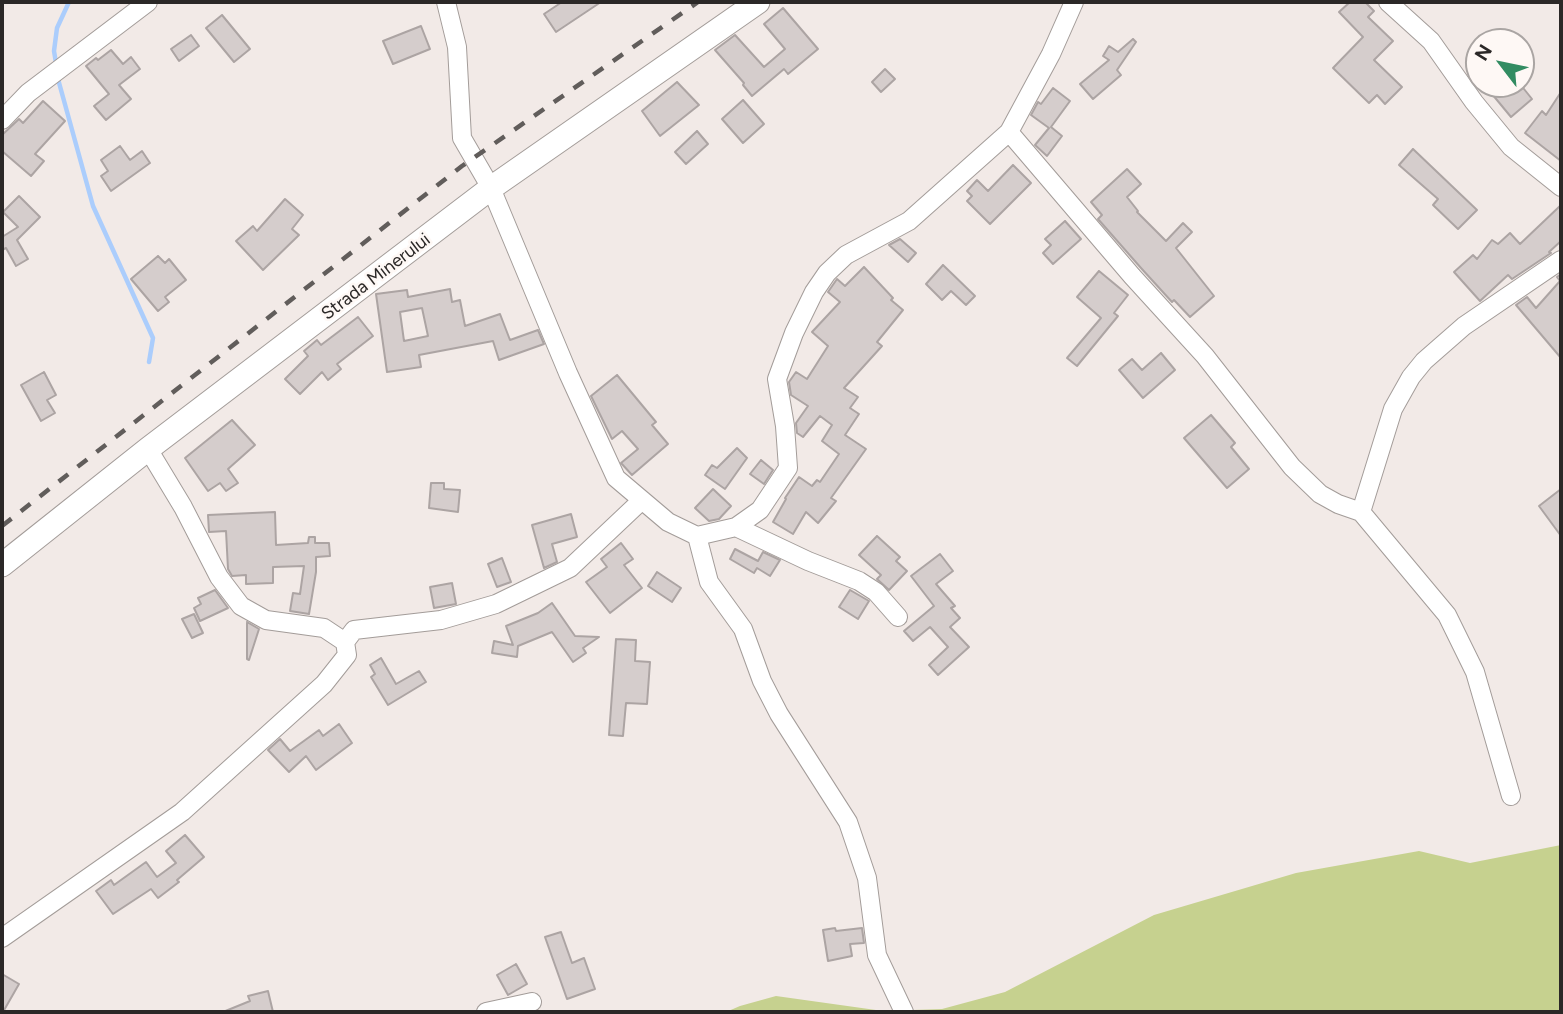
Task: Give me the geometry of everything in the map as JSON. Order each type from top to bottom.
[{"type":"main road","name":"Strada Minerului","points":[[2,565],[148,449],[491,188],[758,2]]},
{"type":"street","points":[[2,120],[27,93],[148,2]]},
{"type":"street","points":[[446,2],[457,47],[462,138],[491,188],[563,361],[616,478],[668,522],[697,536],[736,527],[760,510],[788,468],[785,426],[777,379],[794,333],[814,292],[827,273],[846,255],[909,221],[1009,132],[1051,54],[1074,2]]},
{"type":"street","points":[[1388,2],[1431,41],[1474,102],[1511,147],[1561,187]]},
{"type":"street","points":[[1009,132],[1132,276],[1205,356],[1306,483],[1338,504],[1361,512],[1447,615],[1475,672],[1511,796]]},
{"type":"street","points":[[1361,512],[1393,409],[1410,377],[1464,326],[1561,260]]},
{"type":"street","points":[[148,449],[183,507],[219,577],[241,606],[266,620],[324,628],[345,642]]},
{"type":"street","points":[[2,938],[182,812],[324,684],[347,655],[345,642],[354,630],[441,620],[496,604],[570,568],[642,500]]},
{"type":"street","points":[[736,527],[808,561],[859,581],[876,592],[898,617]]},
{"type":"street","points":[[697,536],[709,582],[743,629],[762,681],[779,715],[848,822],[867,878],[877,955],[904,1012]]},
{"type":"street","points":[[486,1012],[532,1002]]},
{"type":"green space","points":[[1561,845],[1561,1012],[726,1012],[776,996],[883,1011],[942,1009],[1005,992],[1154,915],[1296,873],[1419,851],[1470,863]]},
{"type":"building","points":[[562,2],[601,2],[556,32],[544,14]]},
{"type":"building","points":[[1350,2],[1365,2],[1374,11],[1368,17],[1393,41],[1374,60],[1402,87],[1385,104],[1377,95],[1369,103],[1333,68],[1363,37],[1339,12]]},
{"type":"building","points":[[783,8],[818,49],[788,74],[784,69],[752,96],[715,50],[735,35],[764,67],[785,49],[764,24]]},
{"type":"building","points":[[222,15],[250,49],[234,62],[206,28]]},
{"type":"building","points":[[421,26],[430,49],[393,64],[383,41]]},
{"type":"building","points":[[191,35],[199,46],[179,61],[171,49]]},
{"type":"building","points":[[1133,39],[1136,42],[1117,70],[1121,75],[1093,99],[1080,84],[1109,60],[1103,56],[1109,46],[1118,52]]},
{"type":"building","points":[[111,50],[123,64],[131,57],[140,69],[119,85],[131,99],[106,120],[94,106],[109,94],[86,66]]},
{"type":"building","points":[[885,69],[895,79],[881,92],[872,82]]},
{"type":"building","points":[[677,82],[699,105],[660,136],[642,111]]},
{"type":"building","points":[[1053,88],[1070,101],[1051,127],[1062,136],[1047,156],[1035,145],[1049,128],[1031,115],[1038,102],[1041,104]]},
{"type":"building","points":[[1561,92],[1561,161],[1525,133],[1542,111],[1546,115]]},
{"type":"building","points":[[1495,98],[1531,98],[1532,99],[1511,117]]},
{"type":"building","points":[[743,100],[764,124],[743,143],[722,119]]},
{"type":"building","points":[[43,101],[65,121],[35,154],[44,161],[31,176],[2,151],[2,135],[19,119],[23,123]]},
{"type":"building","points":[[697,131],[708,144],[686,164],[675,152]]},
{"type":"building","points":[[120,146],[130,160],[142,151],[150,163],[111,191],[101,176],[108,171],[101,160]]},
{"type":"building","points":[[1413,149],[1477,210],[1458,229],[1433,205],[1438,199],[1399,165]]},
{"type":"building","points":[[1013,165],[1031,183],[990,224],[967,201],[972,196],[967,191],[977,180],[988,191]]},
{"type":"building","points":[[1127,169],[1141,184],[1127,197],[1137,212],[1166,241],[1183,223],[1192,232],[1176,248],[1214,296],[1190,317],[1174,300],[1172,302],[1098,219],[1102,215],[1091,202]]},
{"type":"building","points":[[19,196],[40,217],[17,240],[28,259],[16,266],[6,248],[2,250],[2,237],[18,227],[3,212]]},
{"type":"building","points":[[285,199],[303,215],[292,229],[299,235],[263,270],[236,241],[253,226],[257,231]]},
{"type":"building","points":[[1561,205],[1561,241],[1549,252],[1551,253],[1512,279],[1508,275],[1480,301],[1454,272],[1473,255],[1477,259],[1492,240],[1498,244],[1510,233],[1520,244]]},
{"type":"building","points":[[1065,221],[1081,239],[1053,264],[1043,253],[1051,245],[1045,239]]},
{"type":"building","points":[[900,239],[916,253],[908,262],[889,245]]},
{"type":"building","points":[[158,256],[165,263],[169,259],[186,280],[165,297],[169,302],[158,311],[131,279]]},
{"type":"building","points":[[943,265],[975,296],[966,305],[951,291],[942,300],[926,284]]},
{"type":"building","points":[[864,267],[893,298],[891,300],[903,310],[877,342],[882,346],[844,388],[858,397],[850,408],[859,414],[845,435],[866,449],[831,498],[836,501],[818,523],[806,512],[793,534],[773,522],[785,498],[799,477],[812,486],[817,480],[820,482],[839,454],[822,441],[832,425],[820,416],[803,437],[797,433],[796,423],[808,406],[791,395],[789,382],[796,372],[807,379],[828,346],[812,332],[840,302],[828,292],[837,279],[845,286]]},
{"type":"building","points":[[1099,271],[1128,295],[1114,313],[1118,316],[1077,366],[1067,358],[1101,318],[1077,297]]},
{"type":"building","points":[[1561,274],[1561,358],[1516,305],[1527,297],[1536,308],[1560,281],[1557,277]]},
{"type":"building","points":[[450,289],[452,302],[460,300],[465,326],[500,314],[510,340],[538,330],[544,344],[499,360],[493,341],[419,355],[421,367],[387,372],[376,294],[407,290],[408,297]],"holes":[[[422,308],[428,336],[404,341],[400,312]]]},
{"type":"building","points":[[358,317],[373,336],[337,364],[341,369],[328,380],[322,372],[300,394],[285,379],[308,356],[304,351],[317,340],[321,345]]},
{"type":"building","points":[[1161,353],[1175,370],[1143,398],[1119,370],[1132,359],[1142,370]]},
{"type":"building","points":[[44,372],[56,395],[47,400],[55,413],[41,421],[21,385]]},
{"type":"building","points":[[617,375],[656,422],[652,425],[668,444],[632,475],[621,463],[638,449],[622,431],[612,439],[591,396]]},
{"type":"building","points":[[1211,415],[1235,443],[1231,447],[1249,469],[1227,488],[1184,438]]},
{"type":"building","points":[[232,420],[255,445],[228,469],[238,483],[226,491],[220,483],[208,491],[185,458]]},
{"type":"building","points":[[737,448],[747,458],[725,489],[705,475],[712,465],[717,468]]},
{"type":"building","points":[[761,460],[773,470],[764,484],[750,474]]},
{"type":"building","points":[[431,483],[444,483],[444,489],[460,490],[458,512],[429,508]]},
{"type":"building","points":[[713,489],[731,506],[719,519],[709,521],[695,508]]},
{"type":"building","points":[[1561,489],[1561,536],[1539,506]]},
{"type":"building","points":[[275,512],[276,545],[308,543],[309,537],[315,537],[315,543],[329,543],[330,556],[316,557],[309,614],[290,611],[293,593],[300,594],[304,566],[273,567],[273,583],[246,584],[246,575],[232,576],[228,569],[226,531],[209,532],[208,515]]},
{"type":"building","points":[[571,514],[577,537],[552,544],[557,562],[544,568],[532,525]]},
{"type":"building","points":[[877,536],[900,557],[896,561],[907,571],[889,590],[877,579],[881,575],[859,555]]},
{"type":"building","points":[[621,543],[633,559],[624,565],[642,588],[610,613],[586,582],[607,567],[601,559]]},
{"type":"building","points":[[735,549],[758,561],[763,552],[780,560],[770,576],[757,568],[754,573],[730,559]]},
{"type":"building","points":[[940,554],[953,571],[936,584],[955,606],[951,608],[960,618],[950,627],[969,647],[938,675],[929,665],[948,647],[930,627],[913,641],[904,631],[934,606],[911,576]]},
{"type":"building","points":[[502,558],[511,582],[497,587],[488,564]]},
{"type":"building","points":[[657,572],[681,588],[672,602],[648,586]]},
{"type":"building","points":[[452,583],[456,604],[434,608],[430,587]]},
{"type":"building","points":[[215,590],[228,608],[200,621],[194,608],[201,604],[198,598]]},
{"type":"building","points":[[850,590],[869,601],[858,619],[839,607]]},
{"type":"building","points":[[552,603],[575,636],[599,637],[583,648],[586,653],[573,662],[552,632],[518,646],[517,657],[492,653],[494,641],[513,645],[506,626],[538,613]]},
{"type":"building","points":[[194,614],[203,633],[192,638],[182,619]]},
{"type":"building","points":[[247,622],[259,629],[249,660],[247,659]]},
{"type":"building","points":[[616,639],[636,640],[635,661],[650,662],[647,704],[626,703],[623,736],[609,735]]},
{"type":"building","points":[[381,658],[396,684],[419,671],[426,682],[388,705],[371,677],[375,674],[370,665]]},
{"type":"building","points":[[339,724],[352,743],[316,770],[306,756],[289,772],[268,750],[280,739],[290,751],[319,730],[323,736]]},
{"type":"building","points":[[185,835],[204,857],[158,898],[151,889],[113,914],[96,891],[111,880],[114,885],[146,862],[157,877],[176,863],[166,851]]},
{"type":"building","points":[[835,928],[836,931],[862,928],[864,943],[850,944],[852,956],[828,961],[823,930]]},
{"type":"building","points":[[561,932],[572,963],[584,958],[595,989],[567,999],[545,937]]},
{"type":"building","points":[[516,964],[527,984],[508,995],[497,975]]},
{"type":"building","points":[[2,974],[19,984],[3,1012],[2,1012]]},
{"type":"building","points":[[268,991],[273,1012],[223,1012],[250,1001],[248,996]]},
{"type":"waterway","points":[[56,63],[54,51],[57,28],[69,2]]},
{"type":"waterway","points":[[58,79],[93,206],[153,338],[149,362]]},
{"type":"railway","points":[[2,526],[462,166],[698,2]]}]
